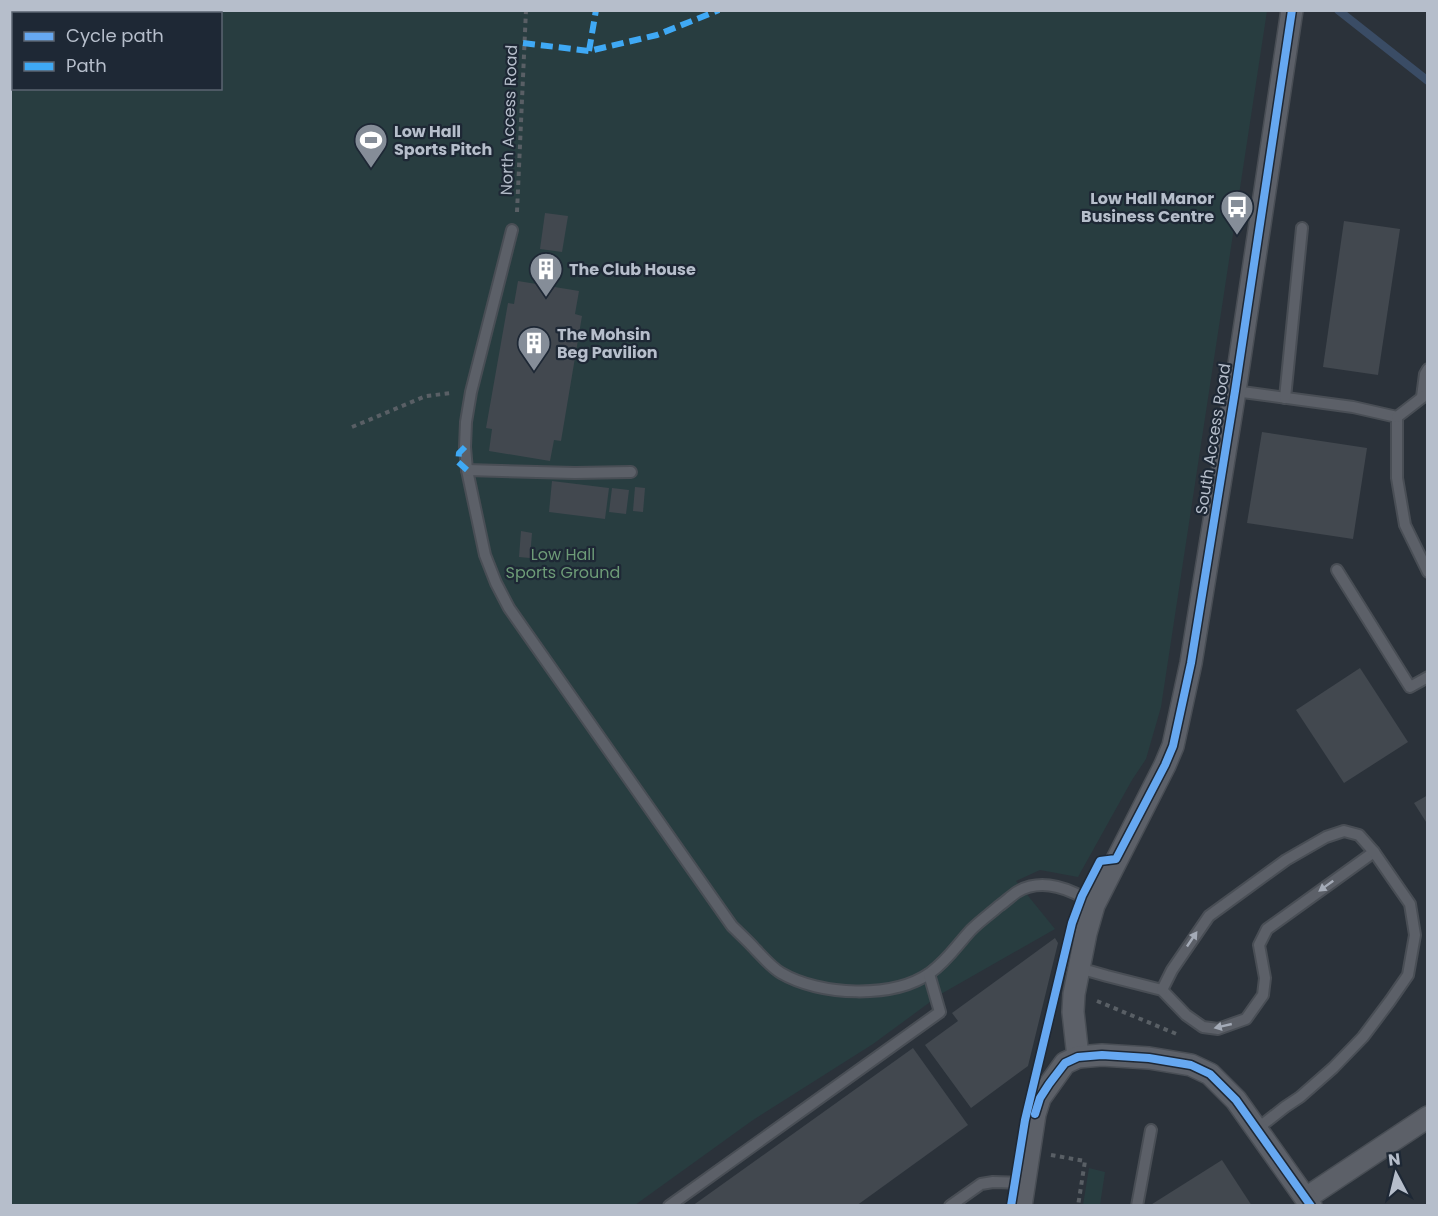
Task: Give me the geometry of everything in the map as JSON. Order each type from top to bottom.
[{"type":"street","name":"South Access Road","points":[[1077,1057],[1073,1012],[1074,994],[1088,971],[1086,933],[1094,905],[1173,746],[1191,663],[1235,391],[1292,10]]},
{"type":"street","points":[[1021,1206],[1035,1114],[1040,1098],[1065,1063],[1077,1057],[1102,1055],[1149,1058],[1191,1065],[1210,1074],[1236,1100],[1309,1202],[1428,1117]]},
{"type":"lane","points":[[1285,398],[1302,228]]},
{"type":"lane","points":[[512,230],[471,392],[466,422],[466,470],[485,555],[509,608],[732,926],[769,964],[781,973],[808,986],[837,991],[875,991],[905,985],[929,974],[950,956],[971,930],[1019,891],[1043,885],[1057,886],[1082,896],[1094,905]]},
{"type":"lane","points":[[1397,417],[1425,395],[1425,374],[1428,369]]},
{"type":"lane","points":[[1235,391],[1353,406],[1397,417]]},
{"type":"lane","points":[[1397,417],[1397,478],[1405,525],[1428,572]]},
{"type":"lane","points":[[466,470],[632,472]]},
{"type":"lane","points":[[1336,570],[1410,687],[1428,677]]},
{"type":"lane","points":[[1162,990],[1209,916],[1286,861],[1326,837],[1344,831],[1359,835],[1374,852],[1410,904],[1415,934],[1408,975],[1363,1037],[1333,1068],[1300,1097],[1257,1129]]},
{"type":"lane","points":[[1088,971],[1162,990],[1186,1016],[1203,1027],[1218,1029],[1246,1019],[1263,995],[1265,978],[1259,945],[1268,929],[1374,852]]},
{"type":"lane","points":[[669,1206],[940,1012],[929,974]]},
{"type":"lane","points":[[1137,1206],[1151,1130]]},
{"type":"lane","points":[[950,1206],[981,1184],[993,1182],[1024,1184]]},
{"type":"path","points":[[352,427],[426,396],[471,392]]},
{"type":"path","points":[[1088,971],[1090,998],[1196,1042],[1191,1065]]},
{"type":"path","points":[[1029,1151],[1085,1161],[1078,1206]]},
{"type":"green space","name":"Low Hall Sports Ground","points":[[10,11],[1267,11],[1161,707],[1146,759],[1078,877],[1040,870],[1016,881],[1055,929],[941,994],[873,1044],[753,1120],[635,1205],[11,1205]]},
{"type":"green space","points":[[1089,1168],[1105,1172],[1100,1205],[1083,1205]]},
{"type":"building","points":[[545,213],[568,216],[562,252],[540,249]]},
{"type":"building","points":[[1344,221],[1400,229],[1378,375],[1323,367]]},
{"type":"building","name":"The Mohsin Beg Pavilion","points":[[518,281],[579,291],[575,314],[582,316],[561,441],[554,440],[550,461],[489,451],[492,429],[486,428],[508,303],[514,304]]},
{"type":"building","points":[[1262,432],[1367,448],[1353,539],[1247,523]]},
{"type":"building","points":[[552,481],[609,488],[605,519],[549,512]]},
{"type":"building","points":[[635,487],[645,488],[643,512],[633,511]]},
{"type":"building","points":[[612,488],[629,490],[626,514],[609,512]]},
{"type":"building","points":[[521,531],[532,533],[530,558],[519,557]]},
{"type":"building","points":[[1360,668],[1408,742],[1344,783],[1296,710]]},
{"type":"building","points":[[1428,795],[1428,825],[1414,803]]},
{"type":"building","points":[[1055,938],[1058,943],[1028,1066],[971,1108],[925,1045],[958,1021],[952,1013]]},
{"type":"building","points":[[913,1048],[968,1125],[856,1206],[692,1206]]},
{"type":"building","points":[[1222,1160],[1252,1206],[1149,1206]]},
{"type":"waterway","points":[[1338,10],[1428,81]]},
{"type":"marked path","points":[[589,51],[596,10]]},
{"type":"marked path","points":[[523,43],[589,51],[657,35],[719,10]]},
{"type":"marked path","points":[[465,447],[459,453],[458,462],[467,470]]},
{"type":"cycle path","points":[[1011,1206],[1025,1120],[1072,923],[1082,896],[1100,861],[1116,859],[1173,746],[1191,663],[1235,391],[1292,10]]},
{"type":"cycle path","points":[[1035,1114],[1040,1098],[1049,1084],[1065,1063],[1078,1057],[1102,1055],[1149,1058],[1191,1065],[1210,1074],[1236,1100],[1311,1206]]},
{"type":"place","name":"Low Hall Sports Pitch","points":[[371,169]]},
{"type":"place","name":"Low Hall Manor Business Centre","points":[[1237,236]]},
{"type":"place","name":"The Club House","points":[[546,298]]},
{"type":"place","name":"The Mohsin Beg Pavilion","points":[[534,372]]}]
